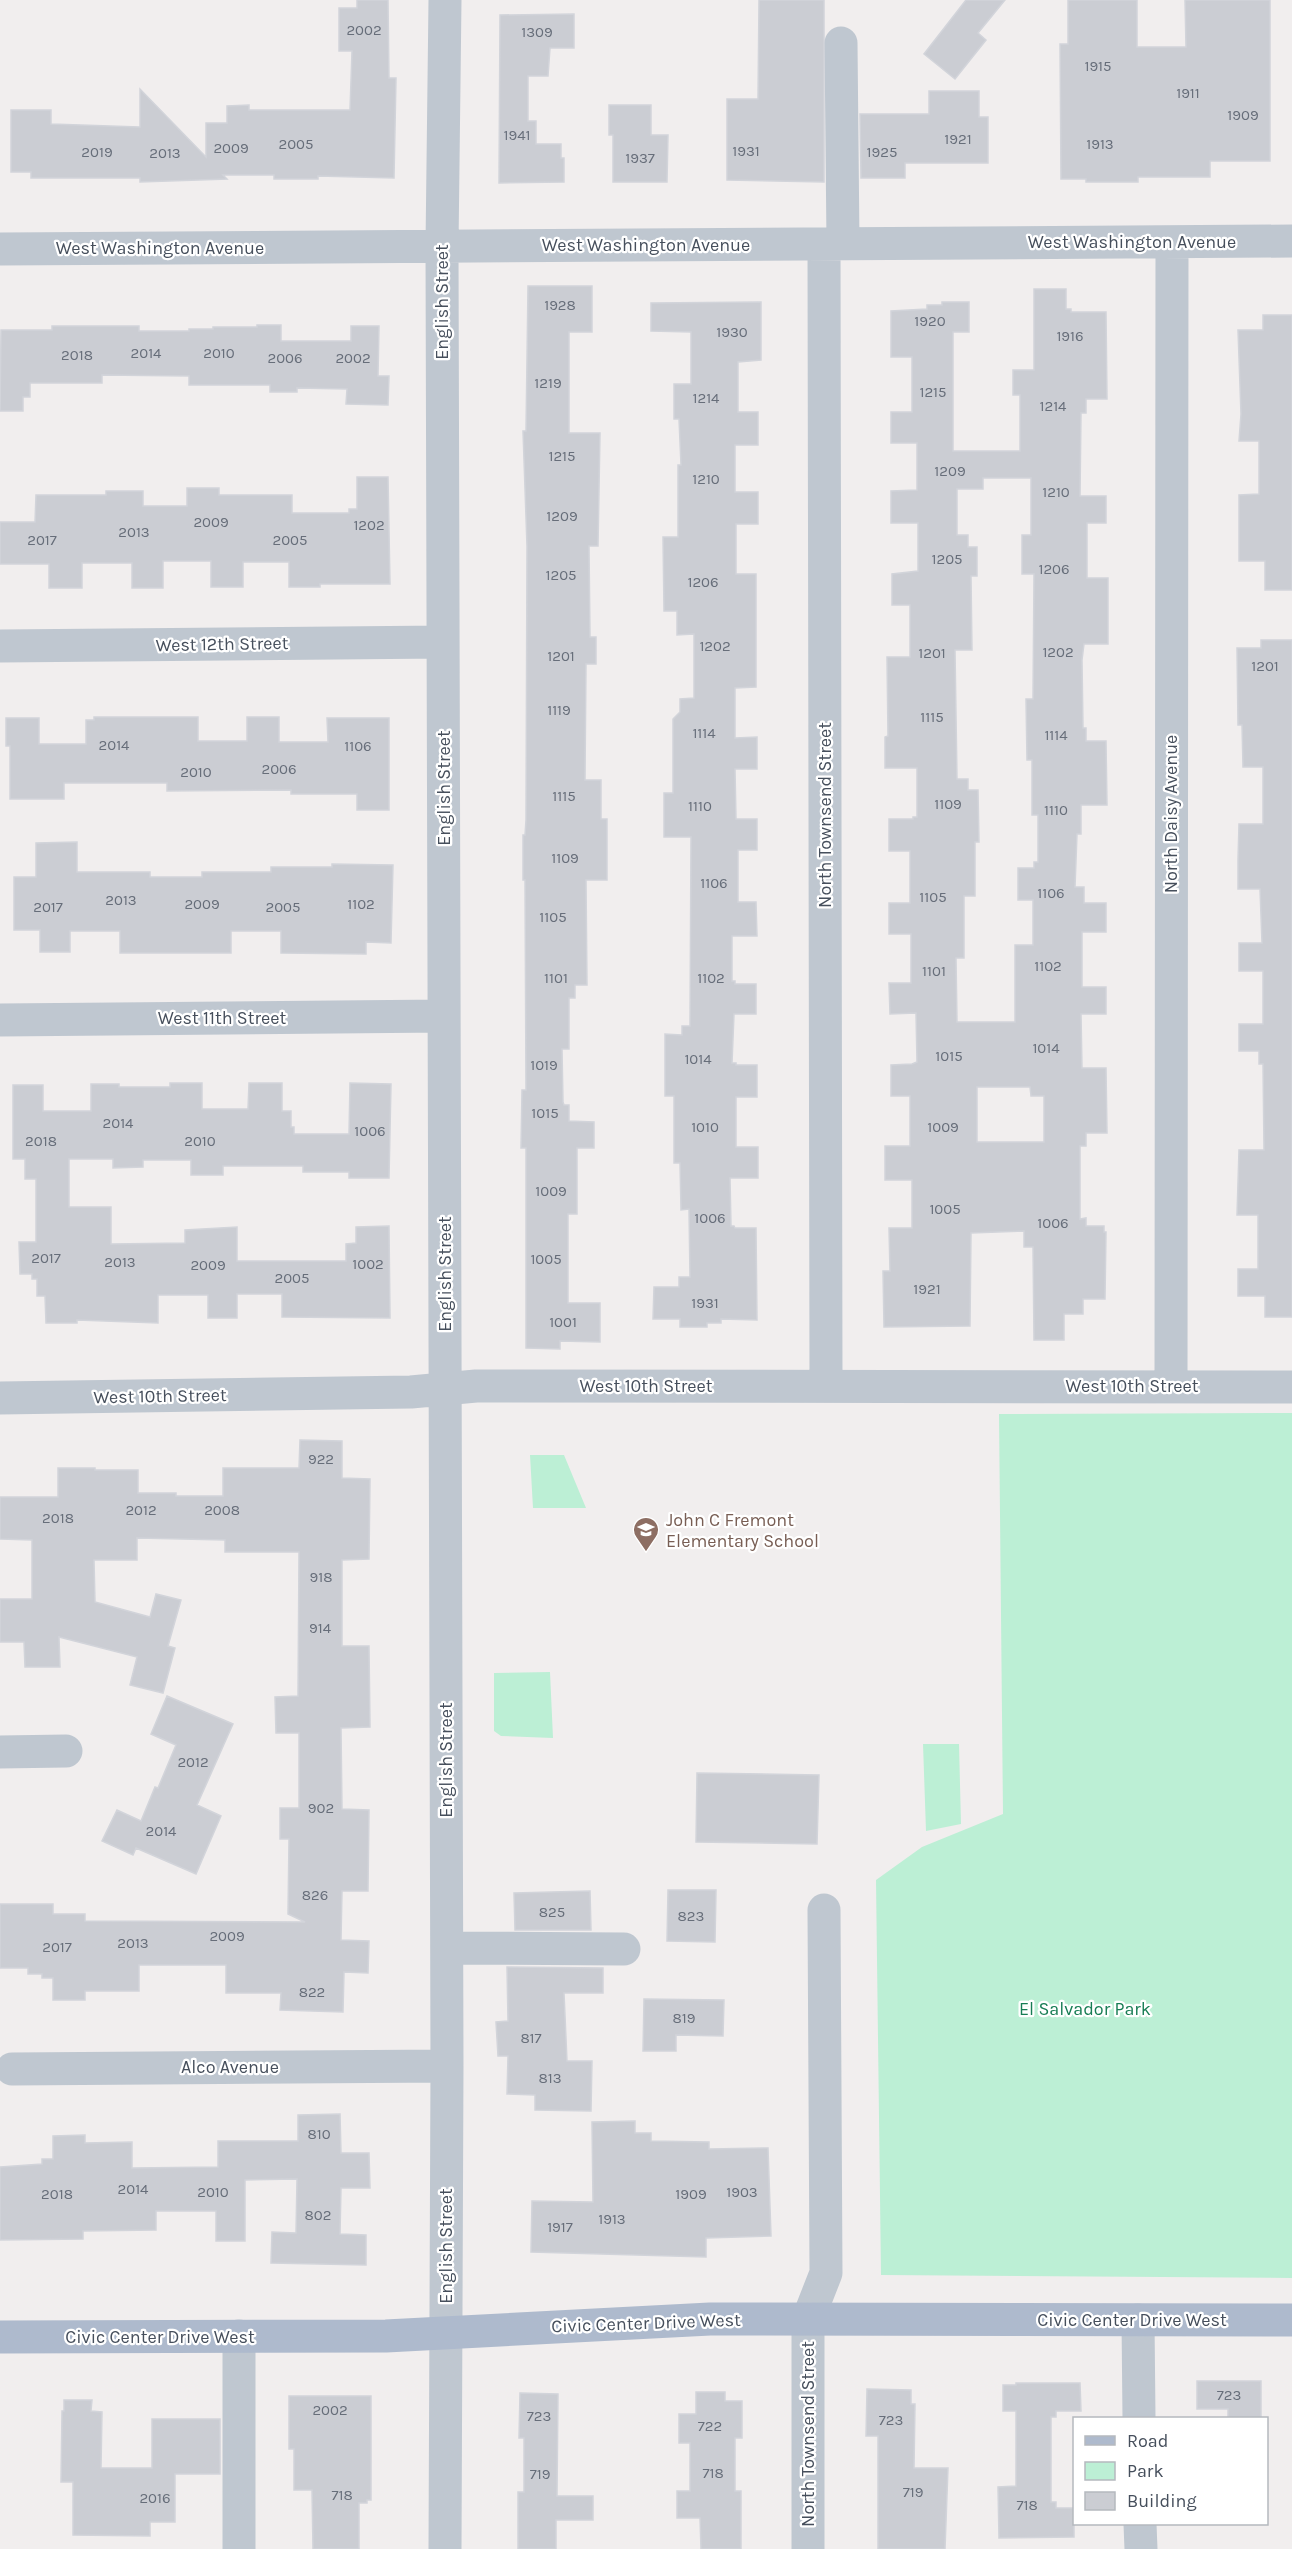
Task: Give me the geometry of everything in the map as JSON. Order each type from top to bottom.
[{"type":"main road","name":"Civic Center Drive West","points":[[0,2337],[386,2336],[710,2319],[1292,2320]]},
{"type":"street","name":"English Street","points":[[445,0],[442,246],[447,1948],[445,2549]]},
{"type":"street","name":"North Townsend Street","points":[[826,1386],[834,244],[842,43]]},
{"type":"street","name":"West Washington Avenue","points":[[0,249],[1292,241]]},
{"type":"street","name":"North Daisy Avenue","points":[[1171,1387],[1172,242]]},
{"type":"street","name":"West 12th Street","points":[[0,646],[443,642]]},
{"type":"street","name":"West 11th Street","points":[[0,1020],[444,1016]]},
{"type":"street","name":"West 10th Street","points":[[0,1398],[411,1392],[476,1386],[1292,1387]]},
{"type":"street","points":[[0,1752],[66,1752]]},
{"type":"street","points":[[808,2319],[826,2273],[824,1910]]},
{"type":"street","points":[[447,1948],[624,1949]]},
{"type":"street","name":"Alco Avenue","points":[[12,2069],[447,2066]]},
{"type":"street","name":"North Townsend Street","points":[[808,2319],[808,2549]]},
{"type":"street","points":[[1138,2320],[1139,2417]]},
{"type":"street","points":[[239,2549],[240,2336]]},
{"type":"street","points":[[1140,2525],[1141,2549]]},
{"type":"green space","name":"El Salvador Park","points":[[1292,1413],[1292,2278],[881,2275],[876,1880],[922,1847],[1003,1814],[999,1414]]},
{"type":"green space","points":[[530,1455],[564,1455],[586,1508],[533,1508]]},
{"type":"green space","points":[[550,1672],[553,1738],[501,1736],[494,1731],[494,1673]]},
{"type":"green space","points":[[923,1744],[959,1744],[961,1824],[926,1831]]},
{"type":"building","points":[[357,0],[388,0],[389,78],[396,78],[394,178],[318,176],[318,179],[274,179],[274,175],[223,175],[227,179],[140,182],[140,178],[31,178],[31,172],[11,172],[11,110],[51,110],[51,124],[140,127],[140,89],[206,157],[206,123],[227,123],[227,106],[249,105],[249,110],[350,110],[352,51],[339,51],[339,8],[357,8]]},
{"type":"building","points":[[759,0],[824,0],[824,182],[727,180],[727,99],[758,99]]},
{"type":"building","points":[[966,0],[1005,0],[978,33],[986,40],[955,79],[924,54]]},
{"type":"building","points":[[1068,0],[1137,0],[1137,47],[1186,47],[1185,0],[1270,0],[1270,161],[1210,161],[1210,177],[1138,177],[1138,182],[1086,182],[1086,179],[1061,179],[1060,44],[1068,44]]},
{"type":"building","points":[[574,14],[574,48],[550,48],[548,76],[528,76],[528,121],[536,121],[536,144],[561,144],[561,158],[564,158],[564,182],[499,183],[500,15]]},
{"type":"building","points":[[929,91],[979,91],[979,117],[988,117],[988,163],[905,163],[905,178],[861,178],[860,114],[929,114]]},
{"type":"building","points":[[609,105],[651,105],[651,135],[668,135],[667,182],[613,182],[613,135],[609,135]]},
{"type":"building","points":[[528,286],[592,286],[592,332],[569,332],[569,433],[600,433],[598,546],[589,546],[590,637],[596,637],[596,664],[586,664],[585,780],[601,780],[601,819],[607,819],[607,880],[586,880],[587,985],[575,985],[575,998],[569,998],[569,1049],[562,1049],[563,1102],[564,1105],[569,1105],[569,1121],[594,1122],[594,1148],[577,1148],[577,1214],[568,1214],[568,1303],[600,1303],[600,1342],[560,1341],[560,1349],[526,1348],[526,1148],[521,1148],[522,1090],[526,1090],[523,835],[525,835],[526,820],[527,546],[523,431],[526,431]]},
{"type":"building","points":[[1034,289],[1066,289],[1066,309],[1071,309],[1071,312],[1106,312],[1107,399],[1086,399],[1086,413],[1081,413],[1080,496],[1106,496],[1106,523],[1087,523],[1087,578],[1108,578],[1108,644],[1084,644],[1082,660],[1083,728],[1086,728],[1086,741],[1106,741],[1107,805],[1081,805],[1081,834],[1077,834],[1075,887],[1084,887],[1084,903],[1106,903],[1106,932],[1082,932],[1082,987],[1106,987],[1106,1014],[1081,1014],[1082,1068],[1106,1068],[1107,1133],[1086,1133],[1086,1146],[1080,1146],[1080,1219],[1086,1218],[1086,1226],[1104,1226],[1104,1232],[1106,1232],[1105,1299],[1083,1299],[1083,1314],[1064,1314],[1064,1340],[1034,1340],[1033,1247],[1024,1247],[1024,1231],[971,1233],[970,1326],[884,1327],[883,1271],[890,1271],[889,1228],[912,1228],[912,1180],[885,1180],[885,1146],[910,1146],[910,1096],[891,1096],[891,1065],[917,1062],[916,1013],[890,1014],[889,983],[911,983],[911,934],[889,934],[889,903],[910,903],[910,851],[889,851],[889,819],[917,817],[917,768],[885,768],[885,737],[888,736],[887,657],[910,657],[910,605],[892,605],[892,574],[918,571],[918,523],[891,523],[891,491],[917,490],[917,443],[891,443],[891,412],[912,412],[912,357],[891,357],[891,311],[927,309],[927,305],[942,305],[942,302],[969,302],[969,332],[953,332],[953,451],[1020,451],[1020,395],[1013,395],[1013,370],[1034,370]],"holes":[[[983,478],[1031,478],[1031,535],[1022,535],[1022,574],[1034,574],[1033,699],[1026,699],[1027,760],[1032,760],[1032,815],[1038,815],[1038,862],[1034,862],[1034,868],[1018,868],[1018,900],[1033,900],[1033,945],[1015,945],[1015,1022],[957,1022],[956,958],[964,958],[964,896],[975,896],[975,842],[979,842],[978,790],[968,790],[968,779],[957,779],[955,650],[972,650],[971,576],[977,576],[977,547],[968,547],[968,535],[957,535],[957,489],[983,489]],[[977,1087],[1030,1087],[1031,1096],[1044,1096],[1044,1142],[977,1142]]]},
{"type":"building","points":[[761,302],[761,360],[738,362],[738,412],[758,412],[758,445],[735,445],[735,492],[758,492],[758,524],[736,524],[736,574],[756,574],[756,687],[735,688],[735,738],[757,737],[757,769],[735,769],[736,819],[757,819],[757,850],[738,850],[738,902],[756,902],[757,936],[732,936],[732,981],[735,981],[735,984],[756,984],[756,1014],[734,1014],[732,1063],[757,1065],[757,1097],[736,1097],[736,1147],[758,1147],[758,1178],[730,1178],[731,1226],[756,1228],[757,1320],[721,1319],[721,1323],[707,1323],[707,1327],[680,1327],[680,1319],[653,1319],[654,1287],[679,1287],[679,1277],[690,1277],[689,1209],[681,1210],[680,1163],[674,1163],[674,1096],[665,1096],[665,1034],[682,1035],[682,1026],[690,1026],[691,837],[664,837],[664,793],[673,793],[673,719],[680,712],[680,699],[694,698],[694,634],[677,635],[677,611],[664,611],[663,537],[678,537],[678,465],[681,465],[679,419],[674,419],[674,384],[691,384],[691,332],[651,331],[651,303]]},
{"type":"building","points":[[1263,315],[1292,315],[1292,590],[1265,590],[1265,561],[1239,561],[1239,495],[1259,494],[1259,441],[1239,441],[1241,414],[1238,330],[1263,330]]},
{"type":"building","points":[[257,325],[281,325],[281,341],[351,341],[351,326],[379,326],[378,376],[389,376],[388,405],[346,404],[347,389],[297,388],[297,392],[270,392],[270,385],[189,385],[189,376],[102,375],[102,383],[30,383],[30,397],[23,397],[23,411],[0,411],[1,330],[52,330],[52,326],[139,326],[139,331],[189,331],[189,329],[213,329],[213,327],[257,327]]},
{"type":"building","points":[[357,477],[388,477],[390,584],[320,584],[320,587],[289,587],[289,562],[243,562],[243,587],[211,587],[211,561],[163,561],[163,588],[132,588],[132,563],[82,563],[82,588],[49,588],[49,564],[0,564],[0,522],[35,522],[36,495],[106,495],[106,491],[143,491],[143,506],[187,506],[187,488],[219,488],[219,495],[292,495],[292,513],[349,513],[349,509],[357,509]]},
{"type":"building","points":[[1261,640],[1292,640],[1292,1317],[1265,1317],[1265,1296],[1238,1296],[1238,1269],[1258,1269],[1258,1215],[1237,1215],[1239,1150],[1264,1150],[1263,1064],[1259,1064],[1259,1051],[1239,1051],[1239,1024],[1263,1024],[1263,971],[1239,971],[1239,943],[1262,943],[1260,889],[1238,889],[1238,860],[1239,824],[1263,824],[1263,767],[1243,767],[1242,725],[1238,725],[1237,648],[1261,648]]},
{"type":"building","points":[[94,717],[198,717],[198,741],[247,741],[247,717],[279,717],[279,742],[328,742],[327,718],[389,718],[389,810],[357,810],[357,794],[291,794],[291,790],[167,791],[167,783],[64,783],[64,799],[10,799],[10,746],[6,746],[6,718],[39,718],[39,744],[86,744],[86,720],[94,720]]},
{"type":"building","points":[[77,842],[77,872],[150,872],[150,877],[202,877],[202,872],[271,872],[271,867],[332,867],[332,864],[393,865],[391,943],[366,942],[366,954],[281,953],[281,931],[231,931],[231,953],[120,953],[120,931],[70,931],[70,952],[40,952],[40,930],[14,930],[14,877],[36,877],[36,843]]},
{"type":"building","points":[[170,1083],[202,1083],[202,1109],[248,1109],[249,1083],[282,1083],[282,1111],[291,1111],[291,1127],[294,1127],[294,1134],[349,1134],[350,1083],[391,1084],[389,1178],[349,1178],[349,1172],[303,1172],[303,1166],[223,1166],[223,1175],[191,1175],[191,1160],[143,1160],[143,1167],[113,1168],[113,1159],[69,1159],[69,1207],[111,1207],[111,1244],[185,1243],[185,1230],[237,1227],[237,1261],[346,1261],[346,1244],[356,1243],[356,1227],[389,1226],[390,1318],[282,1317],[282,1294],[237,1294],[237,1318],[208,1318],[208,1295],[158,1295],[158,1323],[77,1320],[77,1323],[46,1323],[45,1296],[37,1296],[37,1279],[32,1279],[32,1274],[20,1274],[19,1242],[36,1242],[36,1179],[25,1179],[25,1159],[13,1159],[13,1085],[43,1085],[43,1111],[91,1111],[91,1084],[119,1084],[119,1087],[170,1087]]},
{"type":"building","points":[[300,1440],[342,1441],[342,1478],[370,1479],[369,1559],[342,1560],[342,1646],[369,1646],[370,1727],[341,1728],[342,1809],[369,1810],[368,1891],[342,1891],[341,1940],[369,1941],[368,1973],[344,1972],[343,2012],[280,2010],[281,1993],[226,1993],[226,1965],[139,1965],[139,1991],[85,1991],[85,2000],[53,2000],[53,1978],[42,1978],[42,1974],[28,1974],[28,1968],[0,1968],[0,1904],[53,1904],[53,1914],[85,1914],[85,1921],[305,1922],[288,1914],[289,1839],[280,1839],[280,1808],[299,1808],[299,1733],[276,1733],[275,1697],[298,1696],[299,1552],[225,1552],[225,1540],[137,1538],[137,1560],[94,1560],[95,1602],[150,1617],[156,1594],[181,1600],[168,1646],[175,1648],[163,1693],[130,1685],[137,1657],[59,1637],[60,1667],[25,1667],[24,1642],[0,1642],[0,1599],[32,1599],[32,1540],[0,1539],[0,1497],[58,1497],[58,1468],[138,1470],[138,1493],[223,1496],[223,1468],[299,1468]]},
{"type":"building","points":[[167,1696],[233,1724],[197,1805],[221,1816],[196,1874],[136,1848],[133,1855],[102,1841],[117,1810],[141,1821],[155,1787],[158,1788],[176,1745],[151,1734]]},
{"type":"building","points":[[697,1773],[819,1775],[817,1844],[696,1842]]},
{"type":"building","points":[[668,1890],[716,1890],[715,1942],[667,1941]]},
{"type":"building","points":[[590,1891],[591,1930],[515,1930],[514,1893]]},
{"type":"building","points":[[507,1967],[603,1968],[603,1993],[564,1993],[567,2061],[592,2061],[591,2111],[535,2110],[535,2095],[507,2094],[508,2056],[498,2056],[496,2022],[508,2021]]},
{"type":"building","points":[[644,1999],[724,2000],[723,2036],[676,2035],[676,2051],[643,2051]]},
{"type":"building","points":[[340,2114],[341,2153],[369,2153],[370,2188],[341,2188],[340,2234],[366,2235],[366,2265],[271,2263],[272,2232],[296,2233],[297,2179],[245,2180],[245,2241],[216,2241],[216,2211],[156,2211],[156,2230],[83,2231],[83,2239],[0,2240],[0,2167],[42,2164],[42,2159],[53,2159],[53,2136],[85,2135],[85,2143],[132,2142],[132,2168],[218,2167],[218,2141],[298,2141],[298,2115]]},
{"type":"building","points":[[635,2121],[635,2133],[651,2133],[651,2141],[709,2142],[709,2149],[768,2148],[771,2236],[706,2238],[706,2257],[531,2252],[532,2201],[593,2202],[592,2122]]},
{"type":"building","points":[[1197,2381],[1261,2381],[1261,2417],[1228,2417],[1228,2409],[1197,2409]]},
{"type":"building","points":[[1016,2383],[1080,2383],[1081,2411],[1056,2411],[1056,2417],[1051,2417],[1051,2502],[1056,2502],[1056,2508],[1073,2508],[1074,2537],[999,2538],[998,2487],[1016,2486],[1016,2411],[1003,2411],[1003,2385],[1016,2385]]},
{"type":"building","points":[[867,2389],[911,2390],[911,2404],[915,2404],[914,2468],[948,2468],[945,2549],[878,2549],[878,2436],[866,2436]]},
{"type":"building","points":[[696,2392],[725,2392],[725,2401],[742,2401],[742,2438],[735,2438],[735,2491],[741,2491],[741,2549],[701,2549],[700,2518],[677,2518],[677,2491],[690,2491],[690,2443],[679,2443],[679,2414],[696,2414]]},
{"type":"building","points":[[520,2393],[558,2394],[557,2496],[593,2496],[593,2520],[556,2520],[556,2549],[518,2549],[518,2492],[524,2492],[524,2438],[519,2438]]},
{"type":"building","points":[[289,2396],[371,2396],[371,2500],[367,2500],[367,2503],[359,2503],[359,2549],[313,2549],[312,2490],[294,2490],[294,2449],[289,2449]]},
{"type":"building","points":[[64,2400],[92,2400],[91,2411],[102,2412],[101,2468],[152,2468],[152,2419],[220,2419],[220,2474],[175,2474],[175,2522],[150,2522],[150,2536],[73,2535],[73,2482],[61,2482]]},
{"type":"place","name":"John C Fremont Elementary School","points":[[646,1553]]}]
